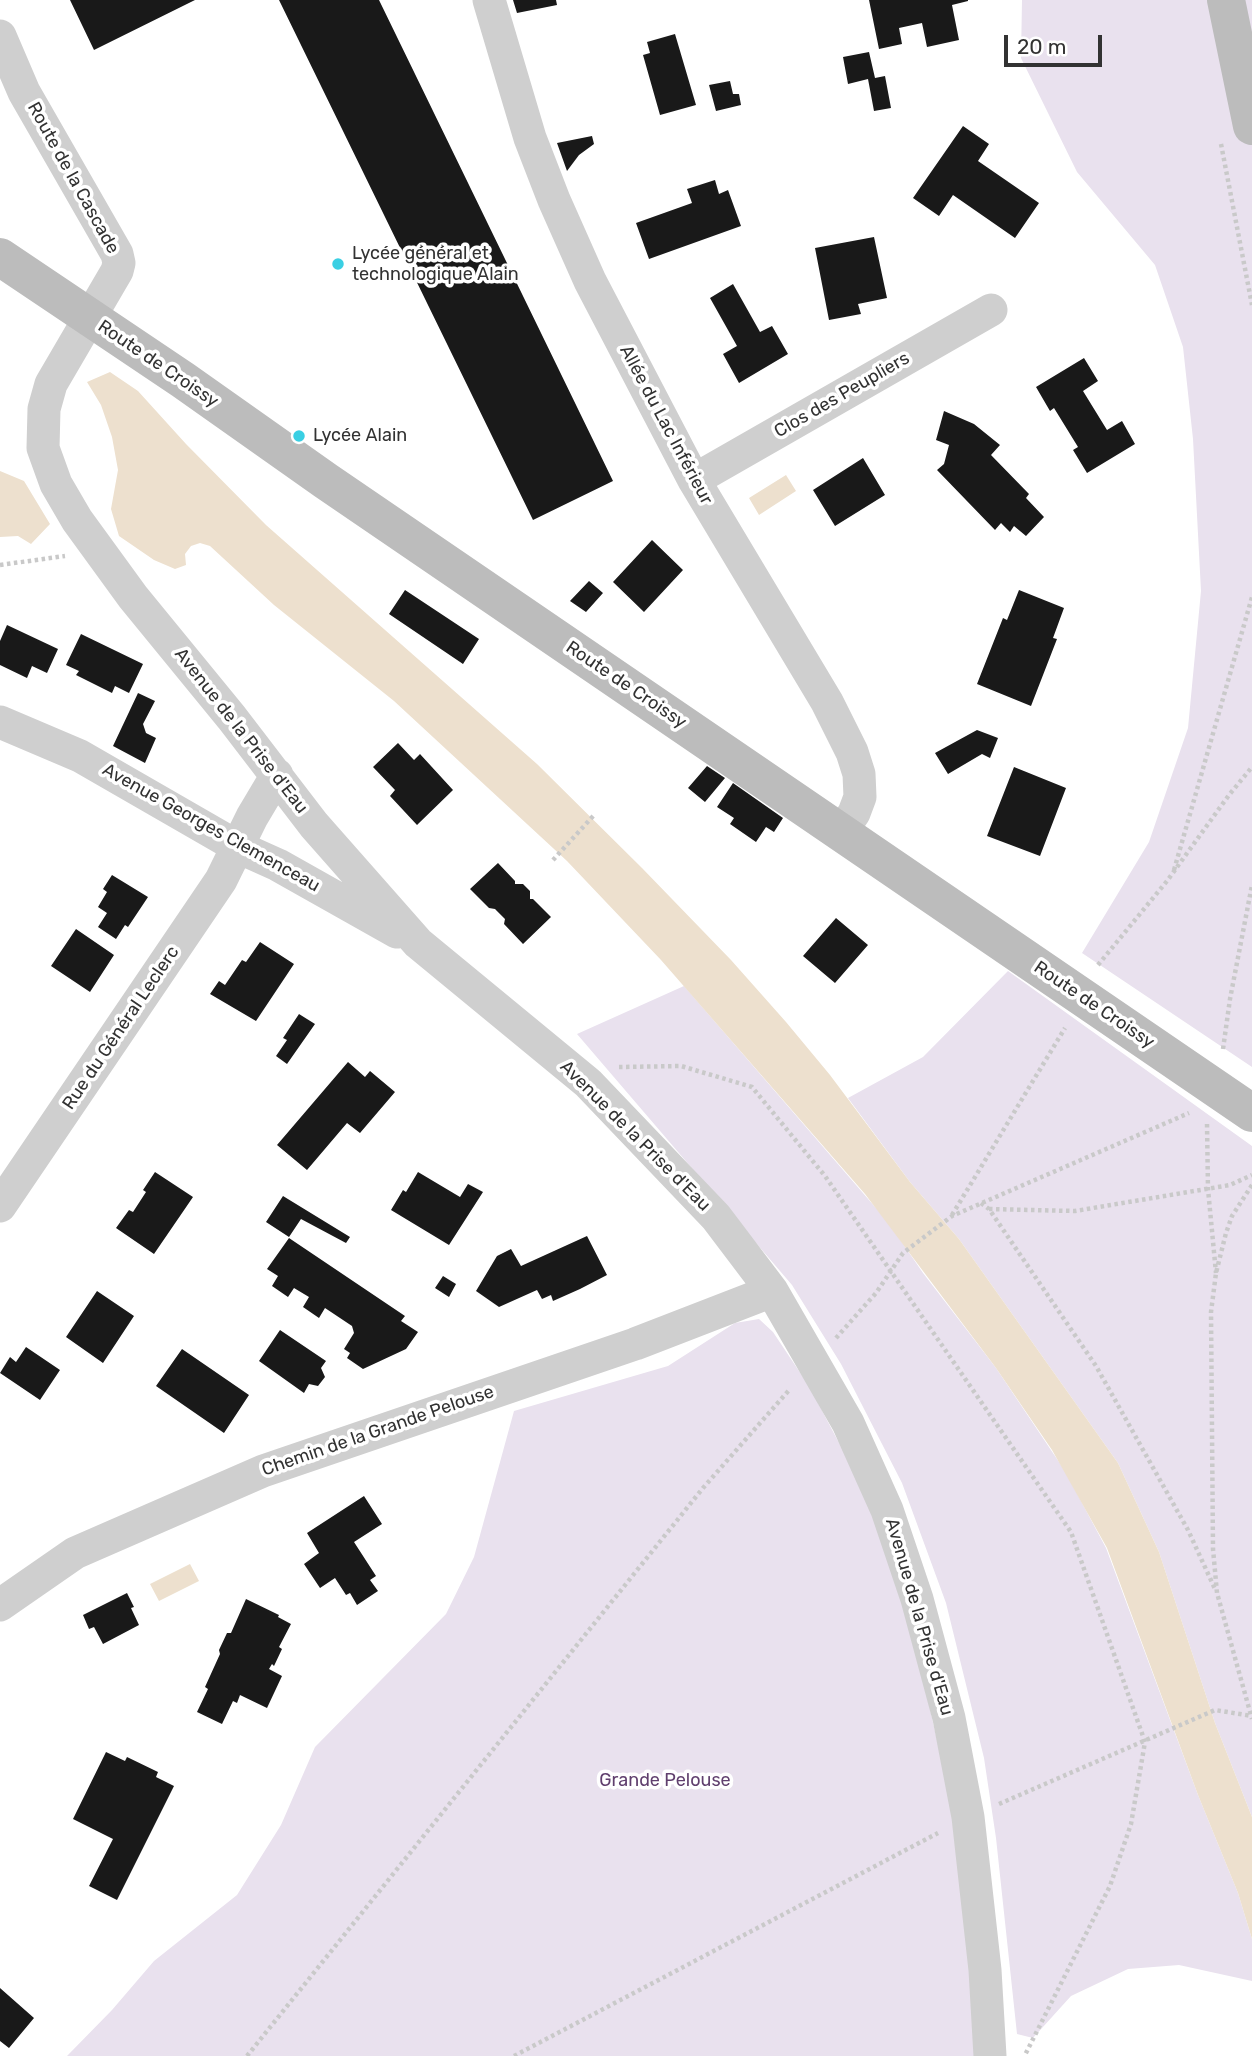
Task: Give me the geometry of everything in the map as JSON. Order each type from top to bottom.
[{"type":"main road","points":[[1226,0],[1235,129]]},
{"type":"main road","name":"Route de Croissy","points":[[0,257],[1252,1113]]},
{"type":"street","name":"Allée du Lac Inférieur","points":[[489,0],[530,138],[590,281],[694,480],[827,702],[852,752],[859,774],[860,797],[854,813],[841,832]]},
{"type":"street","name":"Route de la Cascade","points":[[0,36],[24,92],[117,254],[117,271],[89,318]]},
{"type":"street","name":"Clos des Peupliers","points":[[694,480],[991,310]]},
{"type":"street","name":"Avenue de la Prise d'Eau","points":[[89,318],[51,384],[44,409],[42,431],[43,448],[56,484],[77,520],[133,597],[277,775],[314,825],[418,943],[588,1083],[716,1217],[772,1291],[848,1423],[887,1510],[917,1599],[949,1717],[968,1817],[985,1970],[990,2056]]},
{"type":"street","name":"Avenue Georges Clemenceau","points":[[0,722],[80,756],[237,847],[278,865],[418,943]]},
{"type":"street","name":"Rue du Général Leclerc","points":[[0,1206],[221,880],[277,775]]},
{"type":"street","points":[[278,865],[303,846],[314,825]]},
{"type":"street","name":"Chemin de la Grande Pelouse","points":[[0,1605],[75,1553],[262,1471],[635,1344],[772,1291]]},
{"type":"path","points":[[1235,129],[1252,306]]},
{"type":"path","points":[[0,565],[64,556],[97,547]]},
{"type":"path","points":[[1174,870],[1252,597]]},
{"type":"path","points":[[1096,967],[1252,767]]},
{"type":"path","points":[[553,860],[595,814]]},
{"type":"path","points":[[1222,1054],[1252,885]]},
{"type":"path","points":[[952,1216],[1069,1022]]},
{"type":"path","points":[[569,1068],[681,1066],[752,1087],[825,1176],[1071,1532],[1145,1742],[1130,1824],[1110,1886],[1024,2056]]},
{"type":"path","points":[[247,2056],[703,1488],[876,1293],[903,1253],[952,1216],[1195,1110]]},
{"type":"path","points":[[1208,1113],[1208,1189],[1216,1273]]},
{"type":"path","points":[[989,1209],[1075,1212],[1230,1185],[1252,1175]]},
{"type":"path","points":[[1217,1593],[1213,1549],[1212,1312],[1216,1273],[1232,1216],[1252,1185]]},
{"type":"path","points":[[514,2056],[968,1817],[1215,1710],[1251,1717],[1217,1593],[1188,1530],[1097,1366],[989,1209],[981,1202]]},
{"type":"green space","points":[[1022,0],[1252,0],[1252,1067],[1082,953],[1149,842],[1188,728],[1201,591],[1193,439],[1183,347],[1155,265],[1077,172],[1021,58]]},
{"type":"green space","points":[[1008,971],[1252,1146],[1252,1817],[1215,1723],[1159,1552],[1118,1463],[959,1239],[910,1182],[848,1098],[923,1057]]},
{"type":"green space","points":[[684,986],[888,1222],[923,1273],[996,1368],[1065,1471],[1106,1548],[1198,1795],[1238,1893],[1252,1939],[1252,1981],[1179,1965],[1128,1969],[1071,1996],[1033,2038],[1017,2034],[996,1838],[984,1758],[946,1603],[902,1483],[841,1364],[792,1285],[577,1034]]},
{"type":"green space","name":"Grande Pelouse","points":[[759,1319],[773,1332],[809,1386],[867,1496],[911,1625],[944,1771],[959,1853],[980,2056],[67,2056],[112,2010],[154,1961],[237,1895],[281,1825],[315,1747],[446,1614],[474,1557],[514,1411],[668,1366],[735,1323]]},
{"type":"shaded area","points":[[110,372],[138,391],[266,525],[537,764],[642,868],[731,960],[786,1022],[830,1075],[910,1182],[959,1239],[1118,1463],[1159,1552],[1215,1723],[1252,1817],[1252,1939],[1238,1893],[1198,1795],[1107,1548],[1052,1450],[996,1368],[865,1194],[661,960],[567,861],[394,701],[274,605],[210,546],[200,543],[191,546],[185,554],[186,565],[175,569],[154,560],[119,536],[111,509],[118,470],[112,437],[101,405],[87,382]]},
{"type":"shaded area","points":[[0,471],[24,481],[50,524],[31,544],[18,536],[0,537]]},
{"type":"shaded area","points":[[786,475],[796,491],[759,515],[749,498]]},
{"type":"shaded area","points":[[190,1564],[199,1581],[159,1601],[150,1584]]},
{"type":"building","points":[[70,0],[195,0],[94,50]]},
{"type":"building","points":[[279,0],[379,0],[613,481],[533,520]]},
{"type":"building","points":[[513,0],[556,0],[557,5],[517,13]]},
{"type":"building","points":[[869,0],[968,1],[952,5],[959,40],[927,47],[922,23],[899,28],[902,44],[879,49]]},
{"type":"building","points":[[675,34],[696,105],[660,115],[643,55],[650,53],[647,42]]},
{"type":"building","points":[[869,52],[875,78],[885,76],[891,108],[874,111],[868,79],[848,84],[843,57]]},
{"type":"building","points":[[730,81],[733,94],[739,94],[741,105],[716,111],[709,85]]},
{"type":"building","points":[[963,126],[989,144],[978,161],[1039,203],[1015,238],[953,195],[939,216],[913,198]]},
{"type":"building","points":[[592,136],[594,144],[579,155],[567,171],[557,143]]},
{"type":"building","points":[[715,180],[719,194],[728,190],[741,226],[649,259],[636,223],[692,203],[687,189]]},
{"type":"building","points":[[874,237],[887,298],[858,304],[861,314],[829,320],[815,248]]},
{"type":"building","points":[[733,284],[760,332],[772,326],[788,354],[739,383],[723,354],[737,346],[710,298]]},
{"type":"building","points":[[1084,358],[1098,381],[1083,391],[1107,430],[1122,421],[1135,444],[1087,473],[1073,450],[1078,447],[1054,408],[1050,411],[1036,387]]},
{"type":"building","points":[[944,411],[974,424],[1000,445],[991,455],[1029,494],[1026,498],[1044,517],[1026,536],[1014,526],[1010,532],[1001,523],[995,530],[937,470],[944,464],[949,445],[936,440]]},
{"type":"building","points":[[863,458],[885,495],[835,526],[813,490]]},
{"type":"building","points":[[652,540],[683,570],[644,612],[613,582]]},
{"type":"building","points":[[589,581],[603,593],[586,612],[570,601]]},
{"type":"building","points":[[405,590],[479,639],[463,664],[389,614]]},
{"type":"building","points":[[1019,590],[1064,608],[1053,638],[1057,639],[1031,706],[977,684],[1003,618],[1007,620]]},
{"type":"building","points":[[7,625],[58,649],[47,673],[32,666],[27,678],[0,665],[0,641]]},
{"type":"building","points":[[81,634],[143,664],[129,693],[115,686],[112,693],[76,675],[79,671],[66,665]]},
{"type":"building","points":[[138,693],[155,701],[143,724],[146,733],[156,738],[145,763],[113,746]]},
{"type":"building","points":[[977,730],[998,738],[990,758],[982,754],[948,774],[935,753]]},
{"type":"building","points":[[398,743],[414,760],[420,754],[453,790],[417,825],[390,796],[395,790],[373,767]]},
{"type":"building","points":[[707,766],[725,778],[705,802],[688,788]]},
{"type":"building","points":[[1014,767],[1066,788],[1040,856],[987,836]]},
{"type":"building","points":[[733,783],[783,818],[774,832],[766,827],[756,842],[730,824],[734,818],[717,807]]},
{"type":"building","points":[[498,863],[515,884],[523,884],[530,891],[530,899],[551,917],[523,944],[504,924],[505,919],[470,889]]},
{"type":"building","points":[[112,875],[148,897],[128,927],[125,925],[116,939],[98,927],[107,913],[98,907],[107,892],[103,889]]},
{"type":"building","points":[[836,918],[868,945],[835,983],[803,956]]},
{"type":"building","points":[[76,929],[114,955],[90,992],[51,966]]},
{"type":"building","points":[[260,942],[294,964],[256,1021],[210,994],[219,981],[225,985],[242,960],[246,962]]},
{"type":"building","points":[[299,1014],[315,1024],[287,1064],[276,1056],[287,1040],[283,1038]]},
{"type":"building","points":[[348,1062],[365,1077],[370,1071],[395,1092],[360,1133],[347,1123],[307,1170],[277,1145]]},
{"type":"building","points":[[155,1172],[193,1197],[154,1254],[116,1228],[129,1210],[133,1212]]},
{"type":"building","points":[[418,1172],[460,1197],[468,1184],[483,1192],[449,1245],[391,1210]]},
{"type":"building","points":[[283,1196],[350,1237],[346,1243],[301,1219],[289,1237],[266,1222]]},
{"type":"building","points":[[587,1236],[607,1275],[580,1289],[553,1301],[551,1295],[542,1299],[537,1290],[499,1307],[476,1291],[497,1256],[511,1249],[521,1266]]},
{"type":"building","points":[[289,1238],[405,1316],[401,1321],[418,1332],[406,1349],[363,1369],[347,1358],[350,1353],[344,1349],[354,1333],[352,1326],[325,1308],[319,1318],[303,1307],[309,1297],[294,1288],[288,1297],[272,1286],[278,1276],[267,1269]]},
{"type":"building","points":[[443,1276],[456,1284],[449,1297],[435,1288]]},
{"type":"building","points":[[97,1291],[134,1316],[103,1363],[66,1337]]},
{"type":"building","points":[[280,1330],[326,1361],[321,1368],[325,1377],[318,1386],[309,1384],[304,1393],[259,1361]]},
{"type":"building","points":[[26,1347],[60,1370],[40,1400],[0,1373],[10,1357],[16,1362]]},
{"type":"building","points":[[182,1349],[249,1395],[224,1433],[156,1386]]},
{"type":"building","points":[[364,1496],[382,1524],[354,1542],[376,1576],[370,1580],[378,1591],[357,1605],[350,1593],[346,1595],[335,1578],[320,1588],[304,1564],[319,1553],[307,1533]]},
{"type":"building","points":[[127,1593],[139,1625],[103,1644],[94,1627],[89,1629],[83,1615]]},
{"type":"building","points":[[246,1599],[291,1624],[279,1647],[282,1649],[274,1666],[272,1664],[269,1669],[282,1676],[267,1708],[240,1695],[237,1703],[233,1701],[222,1724],[197,1712],[208,1689],[205,1687],[220,1654],[219,1650],[227,1633],[231,1633]]},
{"type":"building","points":[[106,1752],[125,1761],[127,1757],[158,1772],[156,1777],[174,1786],[117,1900],[89,1886],[113,1839],[73,1819]]},
{"type":"building","points":[[0,1988],[34,2018],[9,2048],[0,2041]]},
{"type":"place","name":"Lycée général et technologique Alain","points":[[338,264]]},
{"type":"place","name":"Lycée Alain","points":[[299,436]]}]
